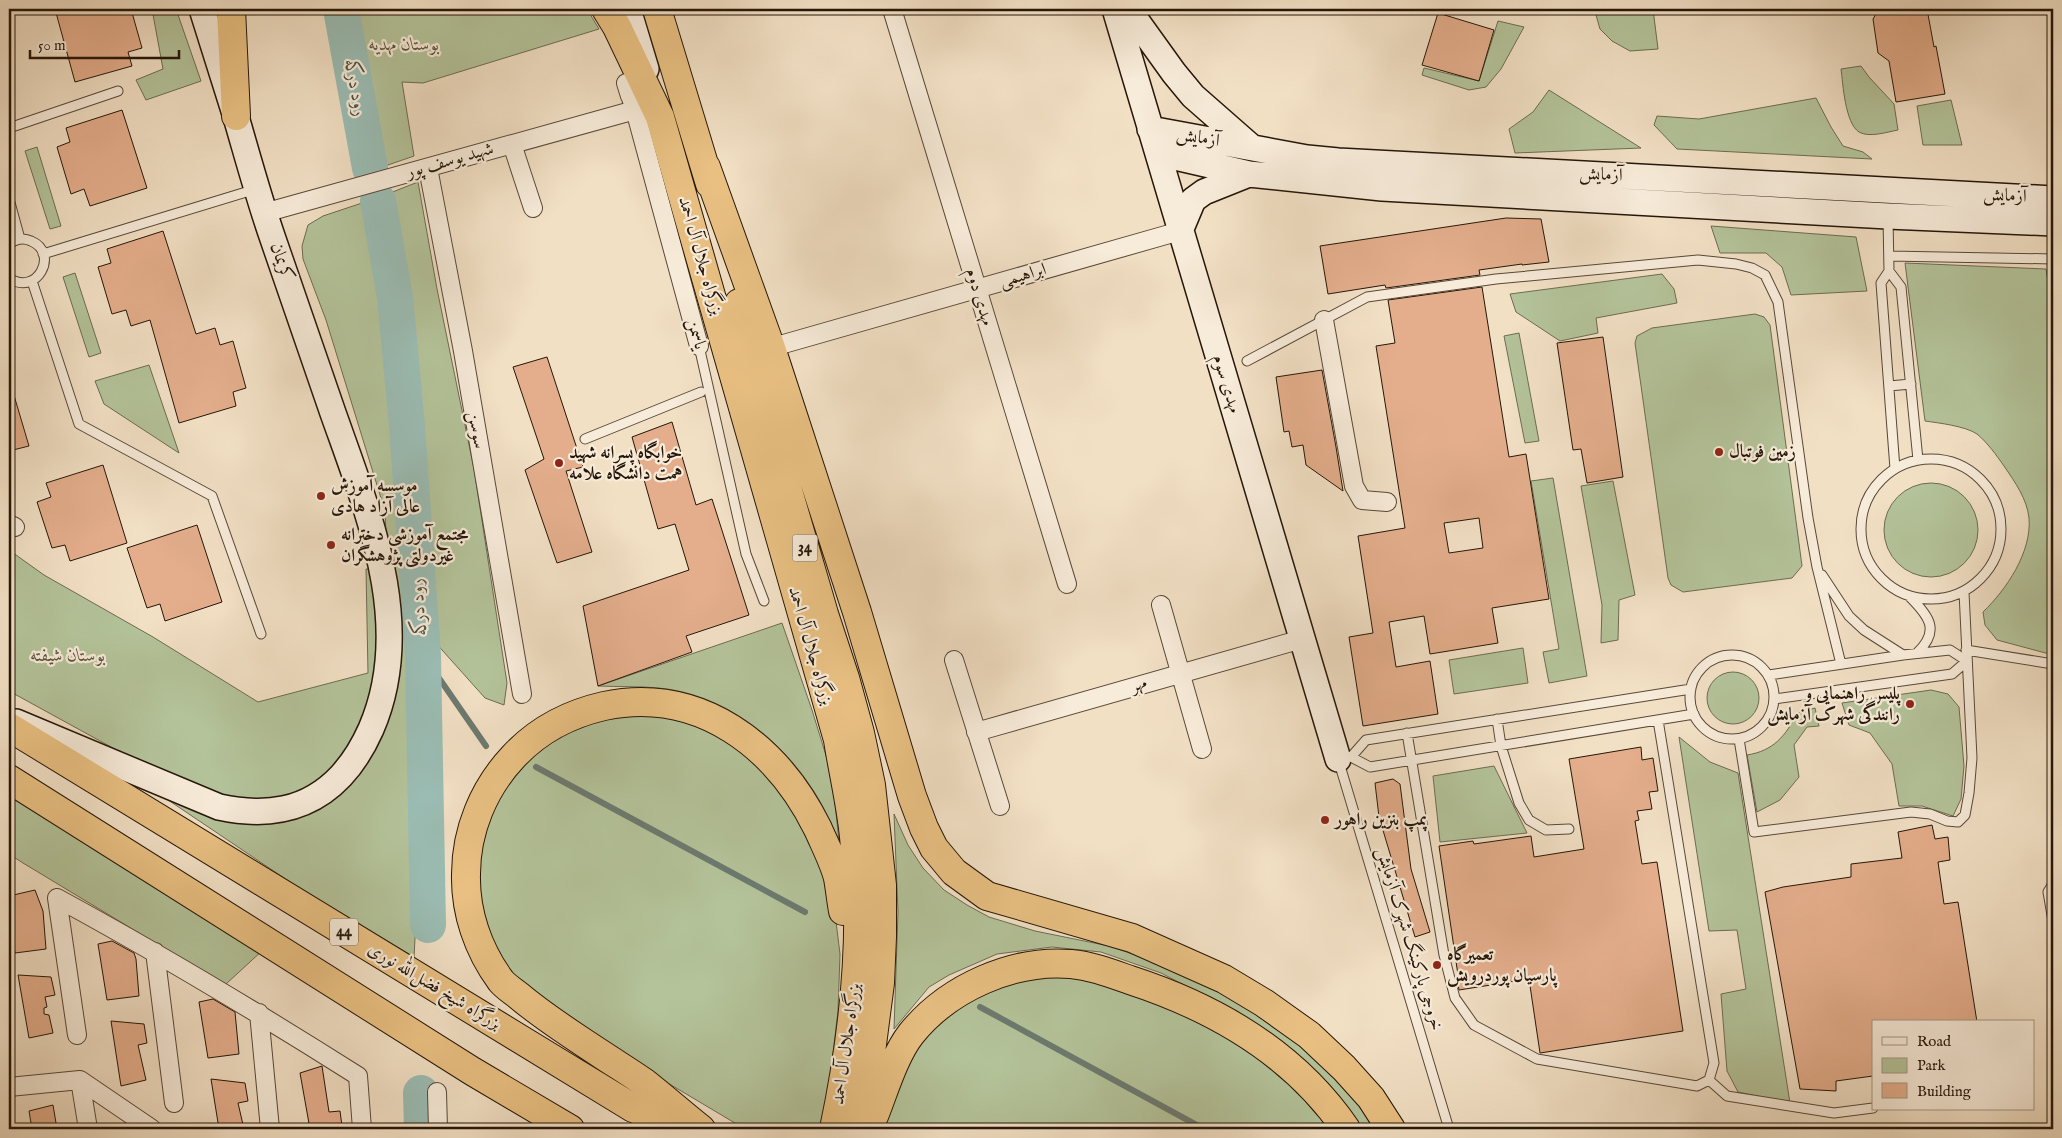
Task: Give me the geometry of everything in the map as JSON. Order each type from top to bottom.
[{"type":"highway","points":[[231,9],[236,116]]},
{"type":"highway","name":"بزرگراه جلال آل احمد","points":[[606,9],[617,27],[838,740],[854,837],[859,929],[853,1022],[855,1092],[860,1129]]},
{"type":"highway","name":"بزرگراه جلال آل احمد","points":[[658,9],[685,105],[706,167],[770,429],[824,614],[846,678],[871,785],[882,885],[880,983],[855,1092],[834,1129]]},
{"type":"highway","points":[[706,167],[772,348],[863,630],[912,796],[934,848],[954,872],[987,896],[1132,938],[1224,979],[1264,1003],[1309,1035],[1344,1068],[1371,1098],[1391,1129]]},
{"type":"highway","points":[[701,1129],[645,1083],[535,1010],[502,982],[483,952],[471,922],[466,888],[466,854],[476,816],[494,782],[521,748],[539,733],[558,722],[590,710],[623,702],[658,702],[689,709],[724,723],[755,744],[784,774],[806,806],[838,877],[848,964],[855,1092]]},
{"type":"highway","name":"بزرگراه شیخ فضل‌الله نوری","points":[[9,727],[633,1108],[684,1129]]},
{"type":"highway","points":[[9,779],[464,1067],[570,1129]]},
{"type":"highway","points":[[868,1129],[895,1064],[911,1035],[943,1004],[981,981],[1010,970],[1030,965],[1048,964],[1086,966],[1157,989],[1205,1009],[1249,1035],[1291,1066],[1330,1106],[1346,1129]]},
{"type":"street","name":"کریمان","points":[[9,719],[219,807],[238,811],[283,810],[304,802],[324,791],[353,763],[376,718],[388,666],[390,630],[386,591],[368,513],[264,213],[202,9]]},
{"type":"street","points":[[628,9],[642,108]]},
{"type":"street","name":"مهدی دوم","points":[[892,9],[1067,584]]},
{"type":"street","name":"مهدی سوم","points":[[1115,9],[1302,639],[1345,758]]},
{"type":"street","points":[[1128,9],[1193,96],[1252,148]]},
{"type":"street","name":"شهید یوسف پور","points":[[264,213],[642,108]]},
{"type":"street","name":"یاسمن","points":[[642,108],[699,346]]},
{"type":"street","name":"آزمایش","points":[[1150,130],[1308,158],[1338,161],[2053,199]]},
{"type":"street","points":[[512,144],[533,208]]},
{"type":"street","name":"آزمایش","points":[[1158,153],[1249,174],[1382,188],[1888,216],[2053,223]]},
{"type":"street","name":"سوسن","points":[[428,168],[463,351],[522,694]]},
{"type":"street","points":[[1180,231],[1193,200],[1204,192],[1249,174]]},
{"type":"street","points":[[1888,216],[1890,189]]},
{"type":"street","name":"ابراهیمی","points":[[780,346],[1180,231]]},
{"type":"street","points":[[1324,320],[1354,486],[1362,500],[1387,502]]},
{"type":"street","points":[[1161,605],[1202,749]]},
{"type":"street","name":"مهر","points":[[976,732],[1302,639]]},
{"type":"street","points":[[954,660],[1000,806]]},
{"type":"street","points":[[78,1035],[57,898],[155,952],[358,1076],[362,1129]]},
{"type":"street","points":[[155,952],[174,1103]]},
{"type":"street","points":[[259,1014],[270,1129]]},
{"type":"street","points":[[80,1080],[88,1129]]},
{"type":"street","points":[[9,1086],[80,1080],[152,1129]]},
{"type":"street","points":[[437,1092],[438,1129]]},
{"type":"lane","points":[[9,128],[118,92]]},
{"type":"lane","points":[[43,254],[257,188]]},
{"type":"lane","points":[[9,200],[20,239]]},
{"type":"lane","points":[[1888,216],[1889,271],[1881,283],[1895,469]]},
{"type":"lane","points":[[9,244],[20,239],[35,242],[43,254],[44,266],[32,281],[17,282],[9,278]]},
{"type":"lane","points":[[1889,256],[2053,260]]},
{"type":"lane","points":[[1247,361],[1367,297],[1496,279],[1678,261],[1708,261],[1752,268],[1765,275],[1778,302],[1808,518],[1817,567],[1841,664]]},
{"type":"lane","points":[[1889,271],[1901,288],[1918,460]]},
{"type":"lane","points":[[32,281],[79,424],[212,496],[261,634]]},
{"type":"lane","name":"یاسمن","points":[[699,346],[746,554],[764,601]]},
{"type":"lane","points":[[1889,386],[1911,384]]},
{"type":"lane","points":[[585,439],[701,392]]},
{"type":"lane","points":[[1928,458],[1952,461],[1973,472],[1989,489],[1999,511],[2002,534],[1996,557],[1983,577],[1964,592],[1943,599],[1920,600],[1898,592],[1880,578],[1867,559],[1861,537],[1862,514],[1870,492],[1885,475],[1905,463],[1918,460],[1928,458]]},
{"type":"lane","points":[[1817,567],[1849,616],[1864,630],[1903,655]]},
{"type":"lane","points":[[1738,739],[1754,832],[1911,812],[1930,814],[1947,821],[1958,822],[1965,815],[1972,758],[1964,592]]},
{"type":"lane","points":[[1908,595],[1924,611],[1930,627],[1928,643],[1917,653]]},
{"type":"lane","points":[[1769,675],[1917,653],[1950,650],[1967,661]]},
{"type":"lane","points":[[1966,650],[2053,664]]},
{"type":"lane","points":[[1726,654],[1739,654],[1752,658],[1769,675],[1775,690],[1774,699],[1770,716],[1762,727],[1751,735],[1738,739],[1724,738],[1710,733],[1699,723],[1694,714],[1690,695],[1693,681],[1700,668],[1712,659],[1726,654]]},
{"type":"lane","points":[[1774,699],[1952,674],[1967,661]]},
{"type":"lane","points":[[1691,689],[1366,740],[1345,758],[1370,767],[1694,714]]},
{"type":"lane","points":[[1497,719],[1501,746],[1519,803],[1529,820],[1546,830],[1569,830]]},
{"type":"lane","points":[[1407,733],[1444,955],[1455,998],[1474,1025],[1536,1059],[1697,1086],[1709,1080],[1714,1063],[1658,720]]},
{"type":"lane","name":"خروجی پارکینگ شهرک آزمایش","points":[[1345,758],[1449,1129]]},
{"type":"lane","points":[[2053,884],[2048,892],[2053,921]]},
{"type":"lane","points":[[1709,1080],[1727,1096],[1834,1113],[1872,1108]]},
{"type":"green space","points":[[152,9],[176,9],[201,81],[146,100],[136,80],[163,69]]},
{"type":"green space","name":"بوستان مهدیه","points":[[354,9],[587,9],[599,29],[423,83],[402,82],[414,156],[385,166]]},
{"type":"green space","points":[[1599,9],[1653,9],[1658,49],[1630,51],[1612,41],[1600,29],[1596,15]]},
{"type":"green space","points":[[1498,21],[1524,27],[1501,69],[1486,87],[1469,90],[1422,75],[1424,68],[1479,81]]},
{"type":"green space","points":[[1861,66],[1894,104],[1898,130],[1878,134],[1863,134],[1854,127],[1848,112],[1841,69]]},
{"type":"green space","points":[[1549,90],[1641,148],[1515,153],[1509,129],[1533,112]]},
{"type":"green space","points":[[1816,98],[1843,146],[1863,152],[1872,159],[1677,149],[1654,125],[1657,116],[1699,119]]},
{"type":"green space","points":[[1951,100],[1962,145],[1923,145],[1917,106]]},
{"type":"green space","points":[[37,147],[61,226],[50,229],[25,151]]},
{"type":"green space","points":[[418,182],[437,289],[474,469],[507,683],[504,705],[485,698],[434,641],[424,533],[422,465],[407,291],[390,193]]},
{"type":"green space","points":[[368,201],[382,269],[406,553],[413,732],[416,920],[414,957],[293,884],[125,771],[194,805],[294,812],[374,736],[386,535],[385,511],[326,320],[303,259],[302,246],[308,225],[323,216]]},
{"type":"green space","points":[[1711,226],[1856,237],[1867,291],[1791,295],[1782,267],[1766,253],[1720,253]]},
{"type":"green space","points":[[1905,263],[2046,269],[2053,313],[2053,655],[1997,640],[1985,625],[1983,612],[2008,582],[2022,557],[2029,531],[2028,511],[2023,497],[2012,478],[1981,437],[1972,431],[1952,425],[1925,421]]},
{"type":"green space","points":[[75,273],[101,353],[89,357],[63,277]]},
{"type":"green space","points":[[1662,274],[1674,289],[1677,303],[1596,318],[1598,333],[1560,341],[1516,312],[1510,294]]},
{"type":"green space","name":"زمین فوتبال","points":[[1755,314],[1764,317],[1770,325],[1802,566],[1792,578],[1683,592],[1671,585],[1668,578],[1635,343],[1637,336],[1652,328]]},
{"type":"green space","points":[[1519,333],[1539,441],[1525,443],[1504,336]]},
{"type":"green space","points":[[149,365],[179,453],[104,404],[95,381]]},
{"type":"green space","points":[[1553,478],[1587,676],[1549,683],[1543,652],[1559,649],[1531,481]]},
{"type":"green space","points":[[1613,481],[1635,595],[1619,600],[1618,640],[1601,643],[1602,605],[1581,486]]},
{"type":"green space","points":[[1931,483],[1949,486],[1965,496],[1975,512],[1978,530],[1975,548],[1965,564],[1949,574],[1931,577],[1913,574],[1897,564],[1887,548],[1884,530],[1887,512],[1897,496],[1913,486]]},
{"type":"green space","name":"بوستان شیفته","points":[[9,550],[44,575],[153,637],[258,702],[368,673],[366,569],[375,569],[384,656],[348,759],[298,798],[234,802],[142,764],[9,691]]},
{"type":"green space","points":[[782,623],[832,775],[839,841],[820,802],[799,771],[784,753],[747,721],[705,699],[683,692],[651,687],[598,686]]},
{"type":"green space","points":[[1523,648],[1528,683],[1454,694],[1449,660]]},
{"type":"green space","points":[[1733,672],[1743,674],[1751,680],[1757,688],[1759,698],[1757,708],[1751,716],[1743,722],[1733,724],[1723,722],[1715,716],[1709,708],[1707,698],[1709,688],[1715,680],[1723,674]]},
{"type":"green space","points":[[1931,690],[1948,694],[1959,707],[1964,766],[1961,799],[1953,816],[1922,806],[1899,806],[1892,764],[1870,733],[1849,725],[1842,703]]},
{"type":"green space","points":[[1815,708],[1819,726],[1807,727],[1794,745],[1799,777],[1780,800],[1757,812],[1747,755],[1771,746],[1788,729],[1797,713]]},
{"type":"green space","points":[[660,710],[734,738],[798,808],[833,897],[840,954],[838,1011],[829,1087],[819,1129],[745,1129],[661,1079],[515,981],[487,935],[476,875],[492,805],[532,751],[582,721]]},
{"type":"green space","points":[[1679,737],[1710,762],[1738,773],[1790,1103],[1738,1092],[1727,1071],[1721,994],[1746,989],[1737,930],[1709,931]]},
{"type":"green space","points":[[1494,766],[1527,833],[1440,842],[1433,776]]},
{"type":"green space","points":[[9,795],[85,843],[264,949],[225,985],[9,854]]},
{"type":"green space","points":[[894,814],[908,845],[923,868],[944,890],[967,905],[989,917],[1035,931],[1109,946],[1141,957],[1246,1003],[1335,1073],[1378,1129],[1357,1129],[1223,1005],[1161,973],[1101,952],[1052,947],[997,954],[949,975],[929,987],[894,1029],[898,912]]},
{"type":"green space","points":[[1073,974],[1205,1021],[1292,1082],[1332,1129],[882,1129],[887,1107],[915,1048],[934,1025],[958,1006],[1001,983]]},
{"type":"building","points":[[55,9],[131,9],[142,48],[128,52],[132,66],[75,82]]},
{"type":"building","points":[[1879,9],[1927,9],[1945,94],[1896,102],[1889,61],[1878,53],[1873,19]]},
{"type":"building","points":[[1438,13],[1494,30],[1479,81],[1422,65]]},
{"type":"building","points":[[122,110],[147,188],[90,206],[84,189],[71,194],[57,147],[70,142],[66,128]]},
{"type":"building","points":[[1506,218],[1541,219],[1549,262],[1479,270],[1480,275],[1386,288],[1385,285],[1328,294],[1320,246]]},
{"type":"building","points":[[163,231],[196,334],[215,328],[220,345],[233,341],[246,388],[233,392],[236,406],[179,423],[150,320],[131,326],[126,310],[112,314],[98,267],[111,263],[107,249]]},
{"type":"building","points":[[1482,287],[1509,457],[1526,454],[1549,599],[1492,608],[1498,643],[1430,654],[1424,616],[1389,622],[1396,667],[1430,661],[1438,714],[1363,726],[1349,637],[1373,633],[1358,536],[1405,528],[1376,346],[1395,343],[1388,300]],"holes":[[[1479,518],[1483,548],[1449,553],[1444,523]]]},
{"type":"building","points":[[1603,337],[1623,477],[1587,483],[1581,449],[1573,450],[1557,343]]},
{"type":"building","name":"خوابگاه پسرانه شهید همت دانشگاه علامه","points":[[547,357],[583,467],[566,471],[592,552],[557,563],[525,470],[544,459],[513,367]]},
{"type":"building","points":[[1322,370],[1343,491],[1306,465],[1303,445],[1292,447],[1289,431],[1284,432],[1276,377]]},
{"type":"building","points":[[13,392],[29,446],[9,451],[9,393]]},
{"type":"building","points":[[672,422],[696,505],[712,499],[749,615],[686,636],[692,652],[598,686],[583,606],[689,570],[675,524],[658,529],[632,437]]},
{"type":"building","points":[[103,465],[127,543],[70,561],[65,545],[52,548],[37,502],[51,497],[46,483]]},
{"type":"building","points":[[197,525],[222,602],[165,621],[160,604],[147,608],[127,548]]},
{"type":"building","points":[[1641,747],[1642,760],[1653,758],[1658,791],[1649,792],[1652,809],[1637,811],[1639,820],[1635,821],[1642,864],[1657,862],[1683,1031],[1540,1053],[1529,979],[1459,990],[1439,846],[1473,841],[1474,844],[1531,836],[1534,857],[1584,849],[1569,759]]},
{"type":"building","points":[[1393,779],[1400,784],[1411,869],[1430,932],[1415,937],[1379,817],[1375,783]]},
{"type":"building","points":[[1932,825],[1935,839],[1948,837],[1950,860],[1938,862],[1944,904],[1958,902],[1977,1020],[1872,1020],[1872,1076],[1836,1081],[1836,1091],[1800,1089],[1765,892],[1783,887],[1851,877],[1851,864],[1902,858],[1898,832]]},
{"type":"building","points":[[35,890],[43,911],[46,949],[15,953],[9,917],[9,896]]},
{"type":"building","points":[[112,941],[134,953],[139,996],[107,1000],[98,944]]},
{"type":"building","points":[[18,975],[51,977],[55,995],[45,997],[47,1007],[44,1008],[44,1014],[49,1015],[53,1033],[29,1038]]},
{"type":"building","points":[[213,999],[235,1012],[239,1054],[208,1058],[199,1002]]},
{"type":"building","points":[[111,1021],[144,1024],[147,1043],[138,1045],[146,1080],[121,1086]]},
{"type":"building","points":[[322,1066],[329,1112],[340,1111],[342,1126],[331,1129],[310,1129],[300,1073]]},
{"type":"building","points":[[211,1079],[245,1083],[248,1101],[238,1103],[244,1129],[219,1129]]},
{"type":"building","points":[[53,1105],[57,1129],[32,1129],[29,1111]]},
{"type":"waterway","name":"رود درکه","points":[[341,9],[370,168]]},
{"type":"waterway","name":"رود درکه","points":[[378,201],[395,297],[407,426],[423,655],[428,925]]},
{"type":"waterway","points":[[423,655],[486,746]]},
{"type":"waterway","points":[[536,767],[805,912]]},
{"type":"waterway","points":[[980,1007],[1204,1129]]},
{"type":"waterway","name":"رود درکه","points":[[421,1093],[422,1129]]},
{"type":"place","name":"زمین فوتبال","points":[[1719,452]]},
{"type":"place","name":"خوابگاه پسرانه شهید همت دانشگاه علامه","points":[[559,463]]},
{"type":"place","name":"موسسه آموزش عالی آزاد هادی","points":[[321,496]]},
{"type":"place","name":"مجتمع آموزشی دخترانه غیردولتی پژوهشگران","points":[[331,545]]},
{"type":"place","name":"پلیس راهنمایی و رانندگی شهرک آزمایش","points":[[1910,704]]},
{"type":"place","name":"پمپ بنزین راهور","points":[[1325,820]]},
{"type":"place","name":"تعمیرگاه پارسیان پوردرویش","points":[[1437,965]]}]
